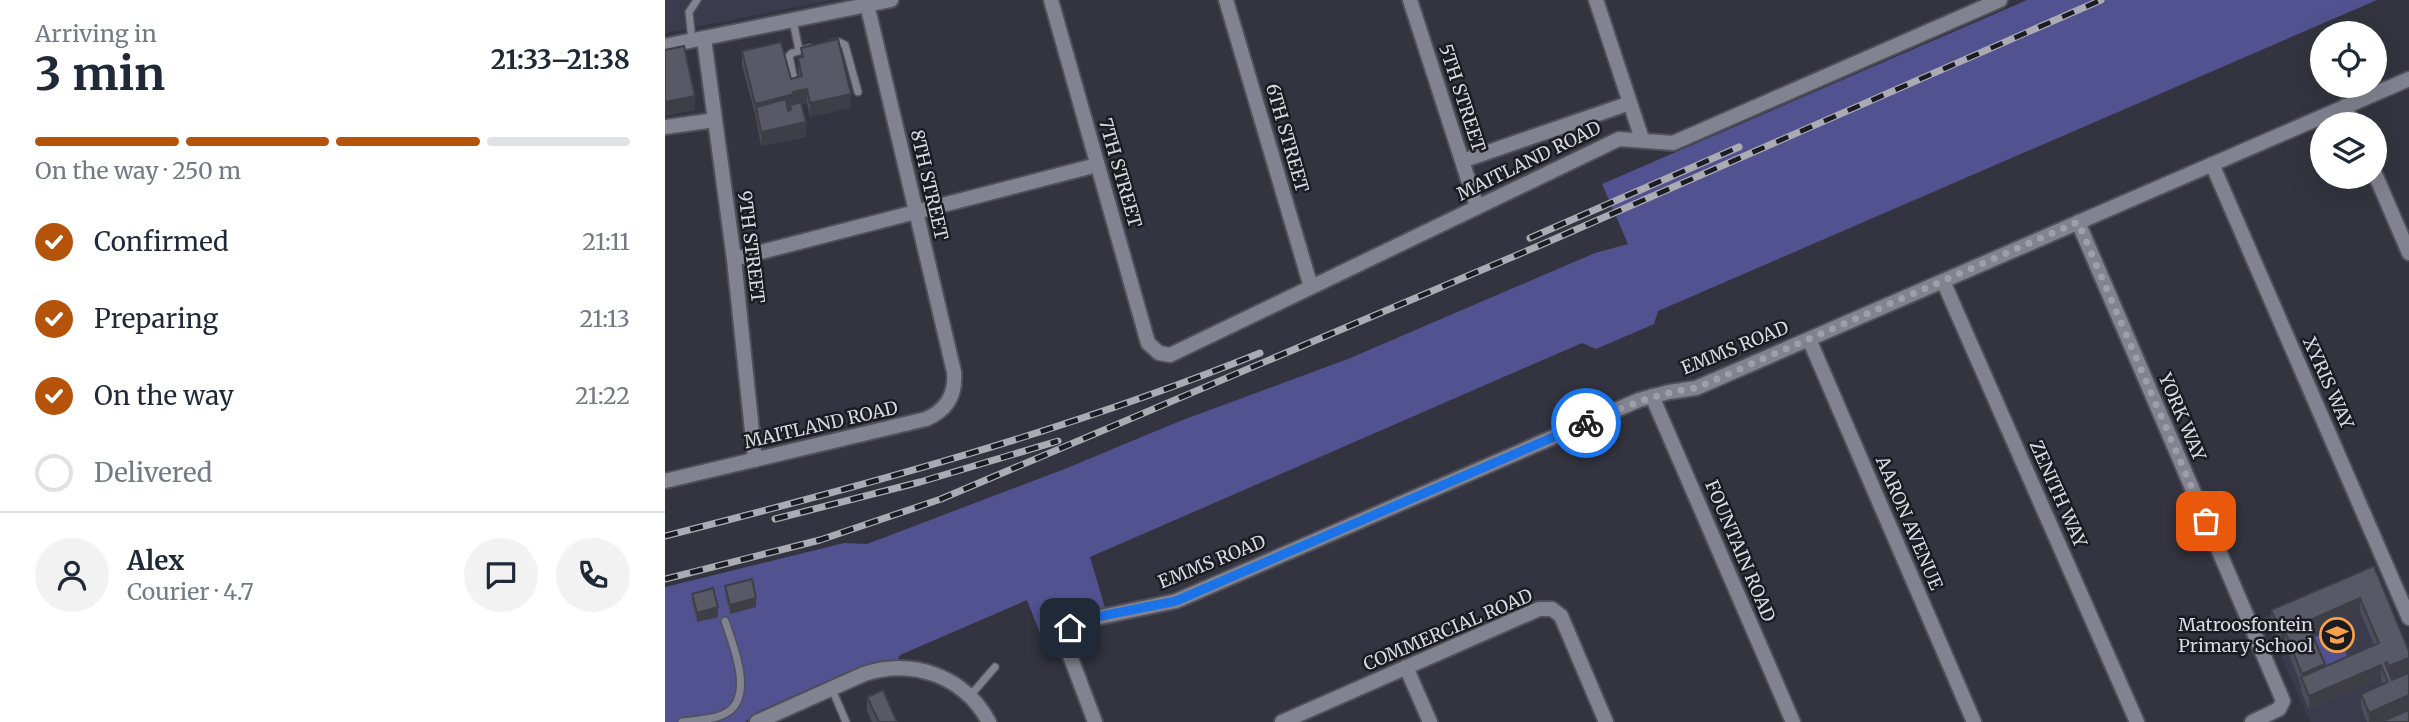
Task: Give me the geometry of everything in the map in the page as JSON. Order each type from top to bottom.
[{"type":"street","points":[[665,46],[891,0]]},
{"type":"street","name":"7TH STREET","points":[[1051,0],[1148,342],[1159,353]]},
{"type":"street","name":"6TH STREET","points":[[1226,0],[1311,287]]},
{"type":"street","name":"5TH STREET","points":[[1410,0],[1477,208]]},
{"type":"street","name":"MAITLAND ROAD","points":[[1159,353],[1175,353],[1619,139],[1673,143],[2000,0]]},
{"type":"street","points":[[1602,2],[1642,139]]},
{"type":"street","name":"8TH STREET","points":[[866,3],[954,372]]},
{"type":"street","name":"9TH STREET","points":[[698,40],[715,120],[734,259],[755,460]]},
{"type":"street","name":"EMMS ROAD","points":[[1095,722],[1066,645],[1070,628],[1081,620],[1176,601],[1639,400],[1696,388],[2409,79]]},
{"type":"street","points":[[1462,160],[1630,103]]},
{"type":"street","points":[[2345,106],[2348,112]]},
{"type":"street","points":[[665,127],[715,120]]},
{"type":"street","name":"XYRIS WAY","points":[[2212,164],[2409,618]]},
{"type":"street","points":[[734,259],[1097,165]]},
{"type":"street","points":[[2381,189],[2409,253]]},
{"type":"street","name":"YORK WAY","points":[[2078,222],[2281,696],[2282,705],[2275,712],[2252,722]]},
{"type":"street","name":"ZENITH WAY","points":[[1943,281],[2137,722]]},
{"type":"street","name":"AARON AVENUE","points":[[1809,339],[1974,722]]},
{"type":"street","name":"MAITLAND ROAD","points":[[665,481],[926,419],[942,410],[948,403],[954,387],[954,372]]},
{"type":"street","name":"FOUNTAIN ROAD","points":[[1652,396],[1793,722]]},
{"type":"street","name":"COMMERCIAL ROAD","points":[[1282,722],[1539,609],[1552,609],[1561,616],[1606,722]]},
{"type":"street","points":[[1406,667],[1430,722]]},
{"type":"street","points":[[757,722],[870,672],[904,668],[941,676],[970,696],[989,722]]},
{"type":"lane","points":[[697,0],[689,12],[698,40]]},
{"type":"lane","points":[[793,21],[799,50]]},
{"type":"lane","points":[[826,45],[839,42],[845,45],[858,92]]},
{"type":"lane","points":[[796,85],[789,56],[799,50],[813,48]]},
{"type":"lane","points":[[682,722],[724,715],[737,705],[741,691],[735,652],[725,621]]},
{"type":"lane","points":[[970,696],[995,667]]},
{"type":"lane","points":[[832,688],[846,722]]},
{"type":"shaded area","points":[[665,0],[830,0],[665,33]]},
{"type":"shaded area","points":[[2027,0],[2377,0],[2328,21],[2310,21],[2310,29],[1658,311],[1654,324],[1596,349],[1582,343],[1090,557],[1105,608],[1069,618],[1060,628],[1058,636],[1043,641],[1027,600],[900,655],[898,660],[861,666],[759,711],[745,722],[665,722],[665,587],[844,543],[867,544],[1067,468],[1180,421],[1348,359],[1595,253],[1628,244],[1602,184]]},
{"type":"shaded area","name":"Matroosfontein Primary School","points":[[2373,570],[2409,653],[2409,722],[2310,722],[2264,617]]},
{"type":"shaded area","points":[[2335,628],[2352,667],[2329,677],[2312,638]]},
{"type":"building","points":[[838,39],[851,94],[810,103],[807,89],[755,104],[742,51],[781,42],[791,79],[802,76],[798,58],[803,57],[801,48]]},
{"type":"building","points":[[684,46],[695,96],[665,102],[665,50]]},
{"type":"building","points":[[786,99],[788,111],[791,110],[790,105],[801,102],[806,122],[761,132],[756,107]]},
{"type":"building","points":[[2374,566],[2409,651],[2409,658],[2389,666],[2385,663],[2392,680],[2409,673],[2409,695],[2369,713],[2361,694],[2388,682],[2381,665],[2309,696],[2301,677],[2379,643],[2360,598],[2301,624],[2303,628],[2308,625],[2325,664],[2302,674],[2285,631],[2281,632],[2271,610]]},
{"type":"building","points":[[752,579],[756,598],[730,605],[725,586]]},
{"type":"building","points":[[713,588],[718,607],[697,613],[692,594]]},
{"type":"building","points":[[883,690],[897,722],[879,722],[867,697]]},
{"type":"building","points":[[2409,710],[2409,722],[2381,722]]},
{"type":"railway","points":[[665,579],[820,540],[941,499],[1543,244],[2101,0]]},
{"type":"railway","points":[[1530,238],[1739,147]]},
{"type":"railway","points":[[665,536],[966,455],[1114,407],[1260,353]]},
{"type":"railway","points":[[775,519],[920,482],[1058,441]]},
{"type":"way so far","points":[[1586,423],[1639,400],[1696,388],[2078,222],[2206,521]]},
{"type":"place","name":"Matroosfontein Primary School","points":[[2337,635]]},
{"type":"route","points":[[1070,628],[1081,620],[1176,601],[1586,423]]}]
